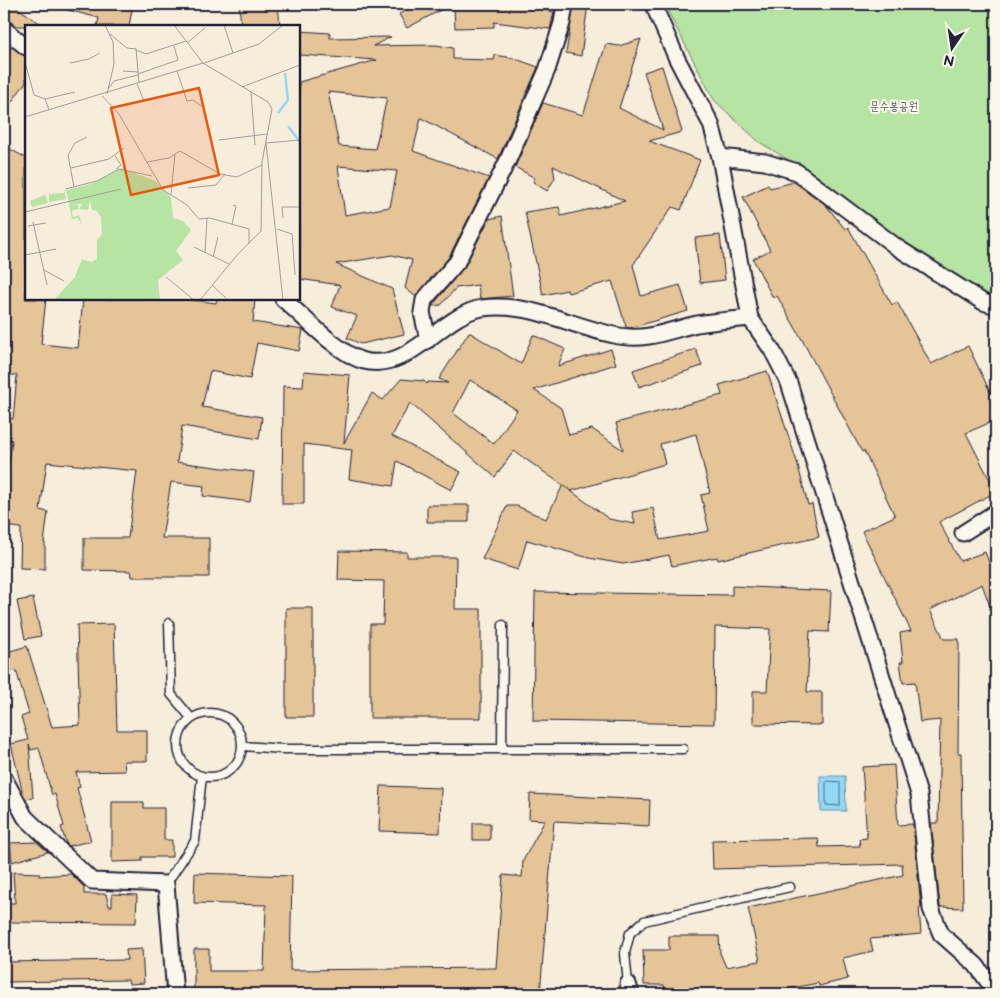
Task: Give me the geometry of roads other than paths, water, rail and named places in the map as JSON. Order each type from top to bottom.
[{"type":"street","points":[[428,340],[422,312],[424,300],[457,262],[508,160],[547,70],[562,23],[565,4]]},
{"type":"street","points":[[652,4],[710,124],[720,157],[750,318],[772,350],[789,383],[919,794],[931,909],[941,934],[976,964],[996,992]]},
{"type":"street","points":[[4,29],[25,46]]},
{"type":"street","points":[[720,157],[765,162],[797,172],[898,248],[983,302],[996,306]]},
{"type":"street","points":[[284,300],[342,350],[364,362],[397,358],[428,340],[471,310],[499,306],[529,310],[619,336],[648,338],[696,324],[750,318]]},
{"type":"street","points":[[963,533],[996,512]]},
{"type":"street","points":[[4,778],[25,817],[92,881],[166,884],[174,994]]},
{"type":"lane","points":[[169,623],[171,694],[191,718]]},
{"type":"lane","points":[[502,748],[503,625]]},
{"type":"lane","points":[[204,713],[219,713],[232,720],[240,732],[243,746],[239,760],[230,771],[216,777],[202,776],[189,769],[180,758],[178,743],[181,729],[191,718],[204,713]]},
{"type":"lane","points":[[243,746],[283,749],[683,749]]},
{"type":"lane","points":[[166,884],[195,841],[202,776]]},
{"type":"lane","points":[[630,989],[625,954],[630,933],[644,921],[790,887]]},
{"type":"water","points":[[820,776],[845,776],[846,811],[821,811]]},
{"type":"park label","name":"문수봉공원","points":[[894,106]]}]
